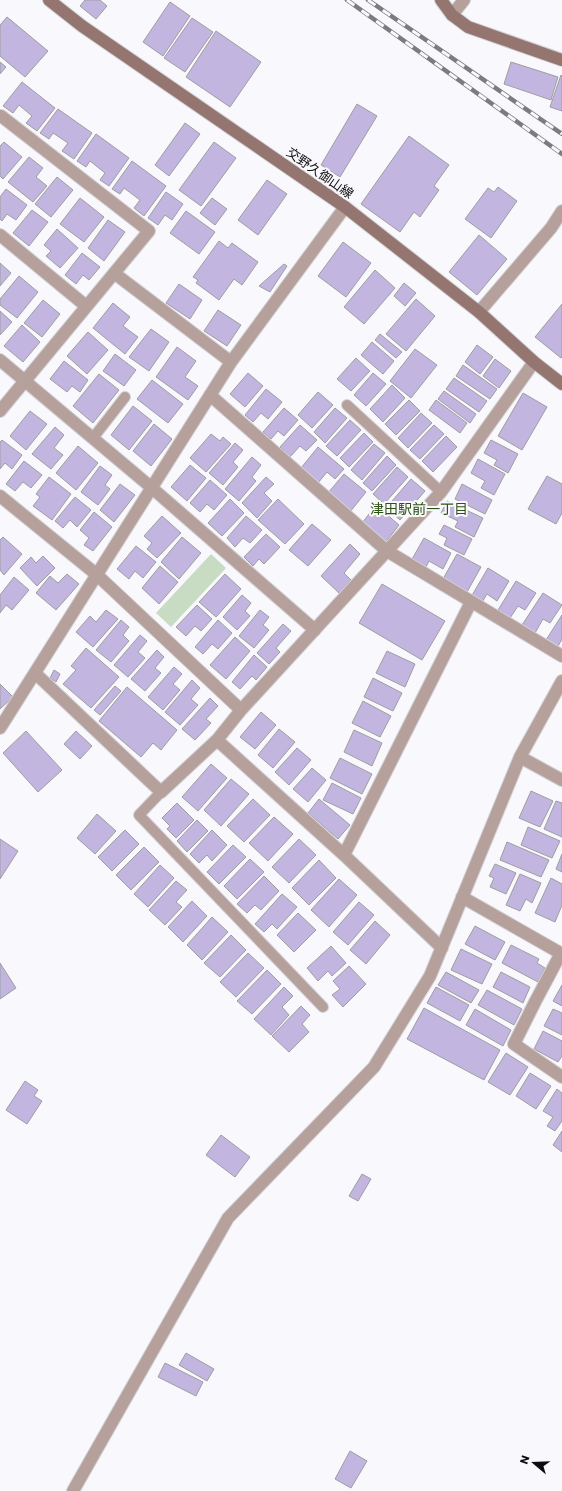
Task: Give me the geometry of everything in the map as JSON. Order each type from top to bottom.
[{"type":"main road","name":"交野久御山線","points":[[49,0],[82,26],[345,207],[479,312],[534,362],[562,384]]},
{"type":"main road","points":[[441,0],[452,15],[468,27],[562,60]]},
{"type":"street","points":[[452,15],[464,0]]},
{"type":"street","points":[[0,117],[1,116],[149,231],[0,411]]},
{"type":"street","points":[[0,728],[231,362],[345,207]]},
{"type":"street","points":[[479,312],[551,228],[562,211]]},
{"type":"street","points":[[0,235],[86,306]]},
{"type":"street","points":[[114,273],[231,362]]},
{"type":"street","points":[[0,360],[152,488],[315,630]]},
{"type":"street","points":[[35,673],[161,792],[217,740],[241,710],[441,492],[534,362]]},
{"type":"street","points":[[210,395],[387,551],[562,656]]},
{"type":"street","points":[[0,496],[96,574],[241,710]]},
{"type":"street","points":[[344,855],[471,602]]},
{"type":"street","points":[[73,1491],[228,1218],[374,1067],[430,976],[520,757],[562,681]]},
{"type":"street","points":[[217,740],[344,855],[442,948]]},
{"type":"street","points":[[520,757],[562,780]]},
{"type":"street","points":[[462,897],[562,954],[534,1002],[514,1044],[562,1077]]},
{"type":"lane","points":[[93,438],[125,397]]},
{"type":"lane","points":[[348,405],[441,492]]},
{"type":"lane","points":[[161,792],[139,815],[323,1007]]},
{"type":"green space","points":[[211,554],[226,568],[171,627],[156,613]]},
{"type":"building","points":[[85,0],[100,0],[107,6],[96,19],[80,6]]},
{"type":"building","points":[[170,2],[190,16],[163,56],[143,42]]},
{"type":"building","points":[[7,17],[48,51],[25,77],[0,56],[0,25]]},
{"type":"building","points":[[192,18],[213,32],[185,72],[164,58]]},
{"type":"building","points":[[216,31],[261,62],[230,107],[186,77]]},
{"type":"building","points":[[0,62],[6,67],[0,74]]},
{"type":"building","points":[[511,62],[558,77],[551,100],[504,84]]},
{"type":"building","points":[[561,75],[562,76],[562,111],[550,107]]},
{"type":"building","points":[[22,82],[55,108],[37,131],[26,123],[32,116],[19,105],[13,113],[3,106]]},
{"type":"building","points":[[357,104],[377,116],[340,177],[321,165]]},
{"type":"building","points":[[58,109],[92,133],[74,159],[62,151],[68,143],[53,133],[49,139],[40,133]]},
{"type":"building","points":[[185,123],[200,134],[169,176],[155,165]]},
{"type":"building","points":[[96,134],[129,158],[109,186],[100,180],[105,173],[90,161],[86,167],[77,161]]},
{"type":"building","points":[[409,136],[449,165],[434,186],[439,190],[420,217],[414,212],[400,232],[361,204]]},
{"type":"building","points":[[4,142],[22,157],[3,179],[0,176],[0,146]]},
{"type":"building","points":[[214,142],[236,158],[201,206],[179,190]]},
{"type":"building","points":[[29,157],[43,168],[36,177],[47,186],[33,202],[8,182]]},
{"type":"building","points":[[132,161],[166,186],[144,216],[134,208],[140,200],[124,188],[120,194],[112,189]]},
{"type":"building","points":[[57,177],[73,190],[51,217],[35,204]]},
{"type":"building","points":[[267,180],[287,194],[258,235],[238,220]]},
{"type":"building","points":[[498,187],[517,201],[491,238],[465,219],[488,188],[494,192]]},
{"type":"building","points":[[6,189],[27,205],[16,220],[7,214],[2,221],[0,219],[0,197]]},
{"type":"building","points":[[166,192],[183,204],[172,220],[165,215],[158,225],[148,218]]},
{"type":"building","points":[[80,198],[104,217],[84,242],[60,224]]},
{"type":"building","points":[[212,198],[227,209],[215,225],[200,213]]},
{"type":"building","points":[[32,210],[48,222],[29,246],[13,233]]},
{"type":"building","points":[[186,211],[215,232],[199,254],[170,233]]},
{"type":"building","points":[[108,220],[125,232],[104,261],[88,248]]},
{"type":"building","points":[[57,229],[78,248],[60,268],[46,256],[51,251],[44,245]]},
{"type":"building","points":[[479,235],[507,259],[477,295],[449,272]]},
{"type":"building","points":[[219,241],[228,248],[232,243],[258,262],[242,285],[234,279],[219,300],[196,283],[198,280],[193,277]]},
{"type":"building","points":[[343,242],[371,263],[346,297],[318,276]]},
{"type":"building","points":[[82,253],[100,267],[89,280],[83,275],[76,284],[65,275]]},
{"type":"building","points":[[0,263],[11,273],[0,286]]},
{"type":"building","points":[[284,264],[287,266],[270,292],[259,286]]},
{"type":"building","points":[[375,270],[395,288],[364,324],[344,307]]},
{"type":"building","points":[[19,276],[38,292],[17,318],[0,305],[0,299]]},
{"type":"building","points":[[404,283],[416,293],[405,306],[394,296]]},
{"type":"building","points":[[179,284],[202,300],[190,319],[166,303]]},
{"type":"building","points":[[416,299],[435,316],[406,351],[386,334]]},
{"type":"building","points":[[43,300],[60,314],[42,337],[24,323]]},
{"type":"building","points":[[113,303],[130,317],[123,326],[138,337],[125,354],[93,328]]},
{"type":"building","points":[[562,304],[562,357],[561,358],[535,337]]},
{"type":"building","points":[[218,310],[241,325],[227,346],[204,331]]},
{"type":"building","points":[[0,311],[12,322],[0,335]]},
{"type":"building","points":[[22,325],[40,342],[23,362],[4,346]]},
{"type":"building","points":[[151,329],[169,342],[149,371],[129,357]]},
{"type":"building","points":[[88,332],[108,350],[87,374],[67,356]]},
{"type":"building","points":[[380,334],[402,352],[396,358],[375,340]]},
{"type":"building","points":[[372,342],[394,361],[383,374],[361,355]]},
{"type":"building","points":[[477,345],[493,357],[480,374],[465,362]]},
{"type":"building","points":[[177,347],[196,361],[185,377],[198,386],[188,400],[156,377]]},
{"type":"building","points":[[415,349],[437,365],[411,398],[390,381]]},
{"type":"building","points":[[115,354],[136,370],[124,386],[103,371]]},
{"type":"building","points":[[356,358],[370,371],[351,391],[337,379]]},
{"type":"building","points":[[495,359],[511,371],[499,388],[483,376]]},
{"type":"building","points":[[64,361],[88,380],[80,392],[72,386],[67,392],[50,379]]},
{"type":"building","points":[[463,365],[497,389],[490,399],[456,376]]},
{"type":"building","points":[[248,373],[263,386],[245,407],[230,394]]},
{"type":"building","points":[[373,373],[386,384],[366,406],[354,395]]},
{"type":"building","points":[[99,374],[119,390],[93,423],[73,406]]},
{"type":"building","points":[[454,378],[487,401],[479,412],[446,389]]},
{"type":"building","points":[[152,380],[183,404],[168,423],[137,399]]},
{"type":"building","points":[[392,385],[405,398],[383,422],[370,409]]},
{"type":"building","points":[[266,389],[282,402],[268,419],[261,413],[253,422],[245,415]]},
{"type":"building","points":[[444,391],[476,414],[470,423],[438,399]]},
{"type":"building","points":[[318,392],[333,405],[312,428],[298,415]]},
{"type":"building","points":[[523,393],[547,407],[522,450],[498,436]]},
{"type":"building","points":[[409,400],[420,411],[396,435],[385,424]]},
{"type":"building","points":[[436,400],[467,423],[460,433],[429,410]]},
{"type":"building","points":[[133,406],[152,421],[129,450],[111,435]]},
{"type":"building","points":[[284,408],[298,420],[284,436],[278,431],[271,439],[263,432]]},
{"type":"building","points":[[335,408],[347,418],[325,443],[314,432]]},
{"type":"building","points":[[30,411],[47,424],[26,450],[10,436]]},
{"type":"building","points":[[421,413],[432,423],[408,448],[398,438]]},
{"type":"building","points":[[350,420],[361,430],[337,456],[326,446]]},
{"type":"building","points":[[154,424],[172,439],[151,466],[133,451]]},
{"type":"building","points":[[300,425],[317,440],[306,451],[300,446],[290,457],[280,447]]},
{"type":"building","points":[[434,425],[444,434],[420,459],[410,450]]},
{"type":"building","points":[[55,427],[64,435],[54,448],[63,455],[51,469],[32,454]]},
{"type":"building","points":[[364,433],[373,442],[349,467],[340,458]]},
{"type":"building","points":[[211,434],[220,441],[223,437],[231,444],[206,472],[190,458]]},
{"type":"building","points":[[446,436],[457,447],[433,472],[422,461]]},
{"type":"building","points":[[2,440],[22,455],[12,469],[5,463],[0,469],[0,442]]},
{"type":"building","points":[[491,440],[518,454],[508,473],[494,465],[497,460],[484,453]]},
{"type":"building","points":[[235,443],[243,450],[233,462],[238,467],[223,485],[209,473]]},
{"type":"building","points":[[374,444],[385,453],[362,480],[351,470]]},
{"type":"building","points":[[78,446],[98,463],[76,490],[56,473]]},
{"type":"building","points":[[318,447],[344,469],[335,479],[327,472],[318,483],[301,468]]},
{"type":"building","points":[[387,456],[396,465],[372,491],[363,483]]},
{"type":"building","points":[[252,457],[261,465],[252,477],[256,481],[239,501],[225,489]]},
{"type":"building","points":[[478,459],[505,474],[494,495],[481,488],[485,481],[471,473]]},
{"type":"building","points":[[24,461],[42,475],[31,488],[23,482],[15,491],[6,484]]},
{"type":"building","points":[[190,465],[206,478],[187,501],[171,487]]},
{"type":"building","points":[[100,466],[112,475],[105,485],[110,489],[98,505],[81,492]]},
{"type":"building","points":[[397,467],[408,477],[384,504],[373,494]]},
{"type":"building","points":[[344,474],[366,492],[350,512],[328,493]]},
{"type":"building","points":[[547,476],[562,484],[562,513],[556,524],[528,509]]},
{"type":"building","points":[[49,477],[71,494],[52,520],[33,506],[40,497],[36,494]]},
{"type":"building","points":[[266,477],[274,484],[264,493],[272,501],[257,518],[242,503]]},
{"type":"building","points":[[411,479],[425,491],[400,520],[386,508]]},
{"type":"building","points":[[210,480],[227,495],[214,510],[207,504],[200,512],[190,503]]},
{"type":"building","points":[[120,484],[135,495],[114,522],[100,510]]},
{"type":"building","points":[[462,484],[492,500],[485,514],[455,499]]},
{"type":"building","points":[[75,497],[91,510],[77,527],[70,520],[63,528],[55,521]]},
{"type":"building","points":[[230,499],[244,513],[222,536],[208,523]]},
{"type":"building","points":[[278,499],[304,524],[285,544],[258,520]]},
{"type":"building","points":[[447,501],[483,518],[474,537],[455,527],[458,521],[441,513]]},
{"type":"building","points":[[376,505],[399,525],[385,543],[362,523]]},
{"type":"building","points":[[94,512],[112,527],[93,551],[84,545],[89,538],[80,530]]},
{"type":"building","points":[[162,516],[181,533],[157,558],[147,549],[152,543],[144,536]]},
{"type":"building","points":[[246,516],[262,530],[250,543],[243,538],[235,547],[227,538]]},
{"type":"building","points":[[312,524],[331,540],[308,566],[289,550]]},
{"type":"building","points":[[444,525],[472,539],[464,555],[444,545],[447,538],[439,534]]},
{"type":"building","points":[[266,534],[280,547],[264,564],[259,559],[253,566],[244,557]]},
{"type":"building","points":[[3,537],[22,554],[4,575],[0,570],[0,540]]},
{"type":"building","points":[[182,537],[201,553],[179,579],[161,562]]},
{"type":"building","points":[[424,538],[451,553],[443,569],[429,561],[425,569],[411,561]]},
{"type":"building","points":[[350,544],[360,554],[344,573],[351,580],[339,593],[321,576]]},
{"type":"building","points":[[136,546],[156,562],[143,578],[135,571],[129,579],[117,569]]},
{"type":"building","points":[[457,554],[481,567],[467,592],[443,579]]},
{"type":"building","points":[[43,556],[55,568],[37,586],[20,568],[31,557],[36,563]]},
{"type":"building","points":[[160,566],[178,582],[159,604],[142,588]]},
{"type":"building","points":[[488,568],[509,581],[497,601],[487,594],[481,604],[471,597]]},
{"type":"building","points":[[67,574],[79,584],[56,610],[36,593],[50,576],[58,583]]},
{"type":"building","points":[[225,574],[241,589],[216,617],[199,602]]},
{"type":"building","points":[[14,577],[29,590],[12,610],[6,605],[0,613],[0,595]]},
{"type":"building","points":[[516,581],[536,593],[525,610],[518,606],[510,618],[498,610]]},
{"type":"building","points":[[382,584],[445,621],[422,660],[359,623]]},
{"type":"building","points":[[543,593],[562,605],[550,623],[543,619],[535,633],[522,625]]},
{"type":"building","points":[[242,595],[251,603],[245,611],[250,616],[237,630],[223,617]]},
{"type":"building","points":[[197,605],[212,619],[201,631],[195,626],[186,636],[176,627]]},
{"type":"building","points":[[106,610],[118,619],[93,647],[76,632],[90,616],[96,622]]},
{"type":"building","points":[[260,610],[269,617],[263,625],[269,630],[254,648],[239,636]]},
{"type":"building","points":[[562,615],[562,639],[557,648],[546,640]]},
{"type":"building","points":[[121,620],[129,627],[123,635],[129,641],[111,662],[96,650]]},
{"type":"building","points":[[218,620],[232,633],[218,649],[212,644],[203,654],[195,647]]},
{"type":"building","points":[[283,624],[291,631],[276,648],[280,652],[269,664],[257,653]]},
{"type":"building","points":[[140,635],[147,641],[138,652],[145,658],[128,677],[114,665]]},
{"type":"building","points":[[235,637],[250,651],[226,679],[210,665]]},
{"type":"building","points":[[86,648],[119,677],[91,708],[63,684],[76,670],[71,666]]},
{"type":"building","points":[[157,650],[164,657],[155,668],[161,673],[145,691],[131,679]]},
{"type":"building","points":[[387,651],[415,664],[405,687],[376,673]]},
{"type":"building","points":[[254,655],[267,667],[256,680],[252,676],[240,689],[232,682]]},
{"type":"building","points":[[174,667],[182,674],[173,684],[180,690],[163,710],[148,697]]},
{"type":"building","points":[[54,670],[60,674],[56,682],[50,678]]},
{"type":"building","points":[[373,678],[402,693],[393,711],[364,697]]},
{"type":"building","points":[[192,680],[200,688],[191,699],[198,705],[180,725],[165,712]]},
{"type":"building","points":[[0,684],[13,697],[0,709]]},
{"type":"building","points":[[115,686],[121,691],[100,715],[94,710]]},
{"type":"building","points":[[127,687],[177,730],[161,750],[153,743],[141,757],[99,721]]},
{"type":"building","points":[[210,698],[218,706],[206,719],[211,723],[195,740],[182,729]]},
{"type":"building","points":[[363,701],[391,716],[380,737],[352,723]]},
{"type":"building","points":[[261,712],[276,725],[255,749],[240,737]]},
{"type":"building","points":[[279,729],[295,742],[273,768],[258,755]]},
{"type":"building","points":[[354,730],[382,743],[372,766],[344,752]]},
{"type":"building","points":[[26,731],[62,770],[38,792],[3,753]]},
{"type":"building","points":[[76,731],[92,746],[80,759],[64,744]]},
{"type":"building","points":[[297,748],[311,760],[289,785],[275,772]]},
{"type":"building","points":[[340,758],[372,774],[362,794],[330,778]]},
{"type":"building","points":[[211,764],[227,778],[198,811],[182,797]]},
{"type":"building","points":[[312,768],[326,780],[308,802],[293,789]]},
{"type":"building","points":[[231,779],[249,794],[221,826],[204,810]]},
{"type":"building","points":[[332,783],[361,798],[353,814],[323,800]]},
{"type":"building","points":[[531,791],[553,801],[540,827],[519,818]]},
{"type":"building","points":[[253,799],[270,815],[244,842],[227,826]]},
{"type":"building","points":[[319,799],[350,825],[338,839],[308,813]]},
{"type":"building","points":[[556,801],[562,803],[562,837],[544,829]]},
{"type":"building","points":[[177,803],[194,820],[176,838],[167,829],[170,826],[162,818]]},
{"type":"building","points":[[97,814],[116,831],[95,854],[77,838]]},
{"type":"building","points":[[274,817],[293,834],[268,861],[249,843]]},
{"type":"building","points":[[197,820],[208,831],[187,852],[177,841]]},
{"type":"building","points":[[528,827],[560,841],[552,858],[521,845]]},
{"type":"building","points":[[125,830],[139,844],[112,871],[98,857]]},
{"type":"building","points":[[212,830],[227,845],[212,861],[207,855],[199,863],[190,854]]},
{"type":"building","points":[[0,839],[18,851],[0,879]]},
{"type":"building","points":[[299,839],[316,855],[289,883],[272,867]]},
{"type":"building","points":[[507,842],[549,860],[541,877],[500,860]]},
{"type":"building","points":[[233,845],[246,857],[219,884],[207,872]]},
{"type":"building","points":[[144,847],[159,862],[131,890],[116,875]]},
{"type":"building","points":[[562,854],[562,872],[556,869]]},
{"type":"building","points":[[250,859],[264,872],[237,899],[224,886]]},
{"type":"building","points":[[319,860],[336,878],[309,905],[292,888]]},
{"type":"building","points":[[495,864],[516,873],[506,894],[490,887],[494,878],[489,876]]},
{"type":"building","points":[[160,865],[174,878],[148,907],[134,894]]},
{"type":"building","points":[[520,874],[541,883],[532,903],[526,899],[520,911],[506,905]]},
{"type":"building","points":[[264,876],[279,891],[261,910],[255,905],[247,913],[237,904]]},
{"type":"building","points":[[551,878],[562,884],[562,905],[555,922],[535,913]]},
{"type":"building","points":[[339,879],[357,895],[329,927],[311,910]]},
{"type":"building","points":[[176,881],[187,890],[176,902],[182,907],[165,925],[149,910]]},
{"type":"building","points":[[282,894],[297,907],[277,929],[272,924],[264,932],[255,924]]},
{"type":"building","points":[[192,901],[207,916],[183,942],[168,927]]},
{"type":"building","points":[[359,902],[374,915],[348,945],[333,932]]},
{"type":"building","points":[[298,913],[316,930],[294,952],[277,935]]},
{"type":"building","points":[[212,917],[228,932],[202,960],[187,945]]},
{"type":"building","points":[[375,921],[390,935],[366,964],[350,950]]},
{"type":"building","points":[[475,926],[505,942],[495,960],[465,944]]},
{"type":"building","points":[[231,935],[246,950],[220,977],[204,963]]},
{"type":"building","points":[[511,945],[539,959],[537,963],[545,968],[538,982],[502,963]]},
{"type":"building","points":[[331,946],[346,963],[332,976],[328,971],[318,981],[307,968]]},
{"type":"building","points":[[461,949],[492,964],[482,984],[451,970]]},
{"type":"building","points":[[248,953],[264,968],[236,997],[220,982]]},
{"type":"building","points":[[0,963],[16,988],[0,999]]},
{"type":"building","points":[[349,966],[366,984],[343,1007],[332,995],[340,989],[333,981]]},
{"type":"building","points":[[267,970],[281,984],[252,1014],[237,1001]]},
{"type":"building","points":[[446,972],[479,990],[471,1003],[438,985]]},
{"type":"building","points":[[501,972],[530,987],[523,1003],[493,987]]},
{"type":"building","points":[[562,985],[562,1006],[553,1001]]},
{"type":"building","points":[[284,987],[293,996],[282,1007],[289,1015],[271,1035],[254,1019]]},
{"type":"building","points":[[436,987],[469,1005],[460,1021],[427,1003]]},
{"type":"building","points":[[487,990],[522,1009],[514,1025],[478,1005]]},
{"type":"building","points":[[301,1006],[310,1015],[302,1024],[309,1032],[289,1052],[272,1036]]},
{"type":"building","points":[[424,1008],[500,1050],[484,1080],[407,1039]]},
{"type":"building","points":[[475,1009],[511,1030],[503,1046],[466,1025]]},
{"type":"building","points":[[553,1009],[562,1013],[562,1035],[544,1026]]},
{"type":"building","points":[[543,1031],[562,1041],[562,1056],[558,1062],[534,1049]]},
{"type":"building","points":[[506,1053],[528,1067],[510,1095],[488,1082]]},
{"type":"building","points":[[530,1073],[551,1086],[536,1109],[516,1096]]},
{"type":"building","points":[[25,1081],[38,1090],[34,1096],[42,1101],[27,1124],[6,1110]]},
{"type":"building","points":[[557,1089],[562,1093],[562,1121],[555,1131],[547,1126],[553,1117],[543,1111]]},
{"type":"building","points":[[562,1131],[562,1152],[553,1145]]},
{"type":"building","points":[[221,1135],[250,1157],[235,1177],[206,1155]]},
{"type":"building","points":[[362,1174],[371,1179],[358,1201],[349,1196]]},
{"type":"building","points":[[186,1353],[214,1369],[207,1381],[179,1365]]},
{"type":"building","points":[[165,1363],[203,1382],[196,1396],[158,1377]]},
{"type":"building","points":[[350,1451],[367,1461],[351,1488],[335,1479]]},
{"type":"railway","points":[[347,0],[562,154]]},
{"type":"railway","points":[[368,0],[562,134]]},
{"type":"district","name":"津田駅前一丁目","points":[[419,509]]}]
